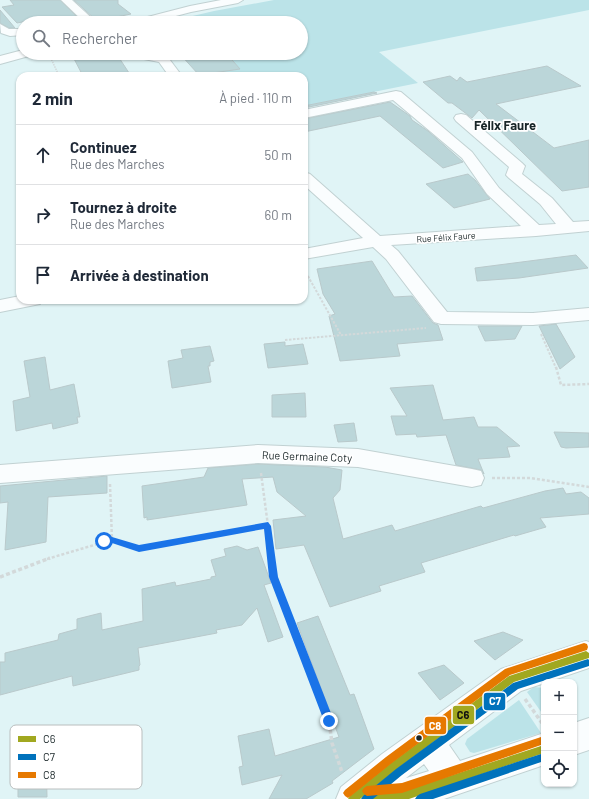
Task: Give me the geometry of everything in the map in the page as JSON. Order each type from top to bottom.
[{"type":"street","points":[[66,0],[84,16]]},
{"type":"street","points":[[166,16],[230,1]]},
{"type":"street","points":[[0,27],[2,30],[8,32],[16,32]]},
{"type":"street","points":[[0,60],[16,56]]},
{"type":"street","points":[[164,60],[173,72]]},
{"type":"street","points":[[308,113],[396,95],[467,155],[493,191],[536,231]]},
{"type":"street","points":[[461,118],[517,166],[514,175],[546,202],[569,228]]},
{"type":"street","points":[[308,181],[392,255],[441,318],[533,318],[589,314]]},
{"type":"street","name":"Rue Félix Faure","points":[[308,253],[377,241],[536,231],[589,226]]},
{"type":"street","points":[[0,306],[16,303]]},
{"type":"street","name":"Rue Germaine Coty","points":[[12,473],[258,454],[358,458],[472,478]]},
{"type":"street","points":[[349,788],[428,741],[512,679],[588,654]]},
{"type":"street","points":[[577,738],[589,734]]},
{"type":"street","points":[[428,741],[453,780]]},
{"type":"street","points":[[368,799],[404,796],[541,750]]},
{"type":"path","points":[[51,60],[57,72]]},
{"type":"path","points":[[308,276],[341,335]]},
{"type":"path","points":[[533,318],[555,364],[560,385],[589,384]]},
{"type":"path","points":[[285,340],[433,327]]},
{"type":"path","points":[[260,473],[274,577],[329,721],[332,743],[349,788]]},
{"type":"path","points":[[472,478],[530,478],[589,486]]},
{"type":"path","points":[[110,479],[112,540]]},
{"type":"path","points":[[0,577],[49,558],[112,540],[139,549],[268,526]]},
{"type":"path","points":[[512,679],[541,722]]},
{"type":"shaded area","points":[[274,0],[589,0],[589,10],[379,52],[418,83],[308,105],[308,72],[217,72],[205,60],[308,60],[308,16],[193,16]]},
{"type":"shaded area","points":[[534,687],[541,688],[541,712],[527,692]]},
{"type":"shaded area","points":[[519,700],[541,733],[474,753],[470,752],[465,744],[467,739]]},
{"type":"building","points":[[10,0],[60,0],[76,16],[16,16],[16,22],[2,7],[14,5]]},
{"type":"building","points":[[74,0],[118,0],[118,4],[131,14],[121,16],[92,16]]},
{"type":"building","points":[[0,10],[15,28],[9,28],[0,23]]},
{"type":"building","points":[[75,60],[121,60],[128,72],[81,72]]},
{"type":"building","points":[[185,60],[232,60],[240,69],[220,72],[196,72]]},
{"type":"building","points":[[547,66],[581,86],[496,104],[554,148],[589,140],[589,187],[562,191],[479,110],[472,118],[452,103],[448,103],[423,82],[450,76],[457,81],[460,77],[467,82]]},
{"type":"building","points":[[374,92],[377,93],[308,107],[308,105]]},
{"type":"building","points":[[390,102],[410,116],[412,120],[428,131],[463,162],[443,168],[380,116],[308,131],[308,118]]},
{"type":"building","points":[[468,174],[475,180],[490,199],[454,208],[426,184]]},
{"type":"building","points":[[576,255],[588,268],[519,278],[477,281],[475,268]]},
{"type":"building","points":[[372,261],[394,297],[412,296],[433,323],[438,325],[443,340],[397,344],[400,356],[340,361],[329,316],[335,314],[323,294],[317,269]]},
{"type":"building","points":[[556,324],[575,357],[560,369],[539,326]]},
{"type":"building","points":[[478,326],[522,326],[515,339],[485,341]]},
{"type":"building","points":[[285,342],[285,346],[303,344],[308,364],[268,368],[264,344]]},
{"type":"building","points":[[210,346],[214,361],[210,362],[210,366],[208,366],[211,382],[172,388],[168,361],[183,358],[181,350]]},
{"type":"building","points":[[45,357],[50,390],[74,384],[80,417],[77,417],[78,423],[53,429],[52,423],[16,431],[13,401],[30,397],[24,361]]},
{"type":"building","points":[[433,385],[443,420],[474,417],[478,427],[497,427],[520,446],[507,447],[510,457],[478,459],[484,474],[481,470],[456,465],[446,435],[417,437],[416,434],[396,435],[391,416],[407,416],[390,388]]},
{"type":"building","points":[[305,393],[306,417],[272,417],[272,395]]},
{"type":"building","points":[[354,423],[357,441],[338,442],[334,425]]},
{"type":"building","points":[[554,432],[589,433],[589,447],[561,447]]},
{"type":"building","points":[[258,464],[325,467],[342,470],[340,490],[333,498],[343,539],[392,525],[395,531],[481,506],[483,508],[545,491],[563,488],[566,494],[581,492],[589,498],[589,514],[540,518],[546,527],[421,563],[425,572],[379,586],[381,591],[330,607],[304,545],[276,549],[273,520],[306,516],[277,492],[273,477],[242,479],[247,505],[147,520],[147,517],[144,518],[142,486],[204,477],[208,468]]},
{"type":"building","points":[[107,476],[107,493],[48,497],[46,542],[5,550],[8,502],[0,503],[0,486]]},
{"type":"building","points":[[237,546],[247,550],[258,547],[271,583],[264,585],[283,637],[268,642],[257,608],[242,625],[216,630],[217,633],[138,648],[140,665],[139,670],[73,686],[72,676],[0,695],[0,662],[5,662],[5,653],[58,640],[59,634],[77,629],[77,619],[101,613],[102,630],[143,621],[142,589],[175,582],[176,586],[211,579],[211,577],[216,576],[211,560],[226,556],[224,549]]},
{"type":"building","points":[[318,616],[350,695],[354,694],[374,749],[332,781],[333,783],[306,799],[269,799],[282,775],[242,785],[239,767],[243,766],[238,736],[269,729],[275,756],[339,737],[297,623]]},
{"type":"building","points":[[503,632],[523,640],[495,660],[474,641]]},
{"type":"building","points":[[444,665],[464,683],[440,700],[418,673]]},
{"type":"building","points":[[18,789],[47,789],[47,797],[18,797]]},
{"type":"transit line","name":"C8","points":[[348,793],[389,760],[508,672],[584,647]]},
{"type":"transit line","name":"C6","points":[[353,799],[394,766],[512,679],[586,655]]},
{"type":"transit line","name":"C7","points":[[366,799],[399,772],[516,686],[588,663]]},
{"type":"transit line","name":"C8","points":[[367,791],[402,788],[541,741]]},
{"type":"transit line","name":"C6","points":[[368,799],[404,796],[541,750]]},
{"type":"transit line","name":"C7","points":[[420,799],[541,758]]},
{"type":"district","name":"Félix Faure","points":[[505,125]]},
{"type":"route","points":[[104,541],[112,540],[139,549],[268,526],[274,577],[329,721]]}]
